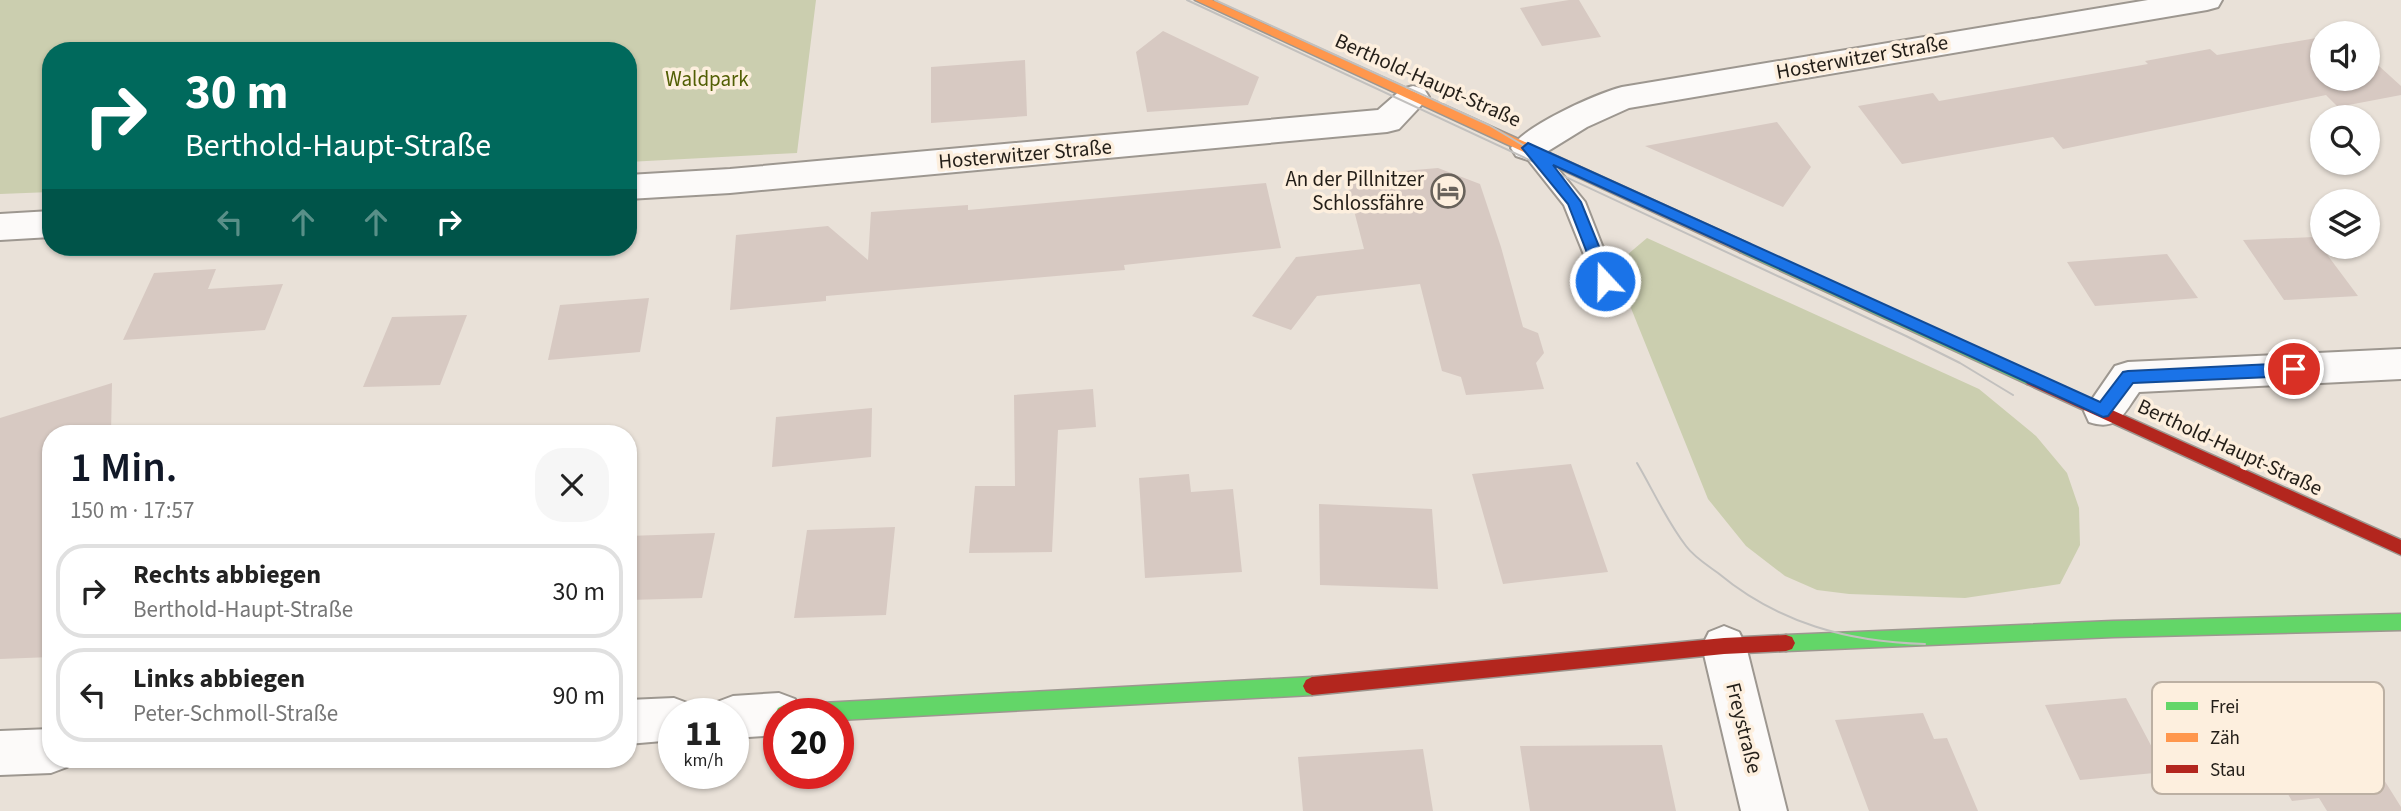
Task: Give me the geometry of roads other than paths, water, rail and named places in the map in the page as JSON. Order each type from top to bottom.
[{"type":"street","name":"Berthold-Haupt-Straße","points":[[1200,0],[2401,548]]},
{"type":"street","name":"Hosterwitzer Straße","points":[[1528,148],[1575,119],[1622,97],[2207,0]]},
{"type":"street","name":"Hosterwitzer Straße","points":[[637,186],[730,181],[1375,123],[1387,121],[1413,97]]},
{"type":"street","points":[[0,227],[42,225]]},
{"type":"street","points":[[2103,411],[2128,377],[2401,364]]},
{"type":"street","points":[[854,710],[1270,690],[1724,646],[2113,629],[2401,622]]},
{"type":"street","name":"Freystraße","points":[[1724,646],[1764,811]]},
{"type":"street","points":[[637,721],[658,720]]},
{"type":"street","points":[[0,753],[42,751]]},
{"type":"lane","points":[[1528,148],[1574,202],[1605,281]]},
{"type":"tram line","points":[[1187,0],[1906,336],[1960,363],[2013,395]]},
{"type":"tram line","points":[[1215,0],[1489,125],[1528,148]]},
{"type":"tram line","points":[[1637,463],[1672,526],[1689,550],[1741,590],[1790,617],[1841,634],[1925,644]]},
{"type":"place","name":"An der Pillnitzer Schlossfähre","points":[[1448,191]]},
{"type":"park label","name":"Waldpark","points":[[707,79]]}]
